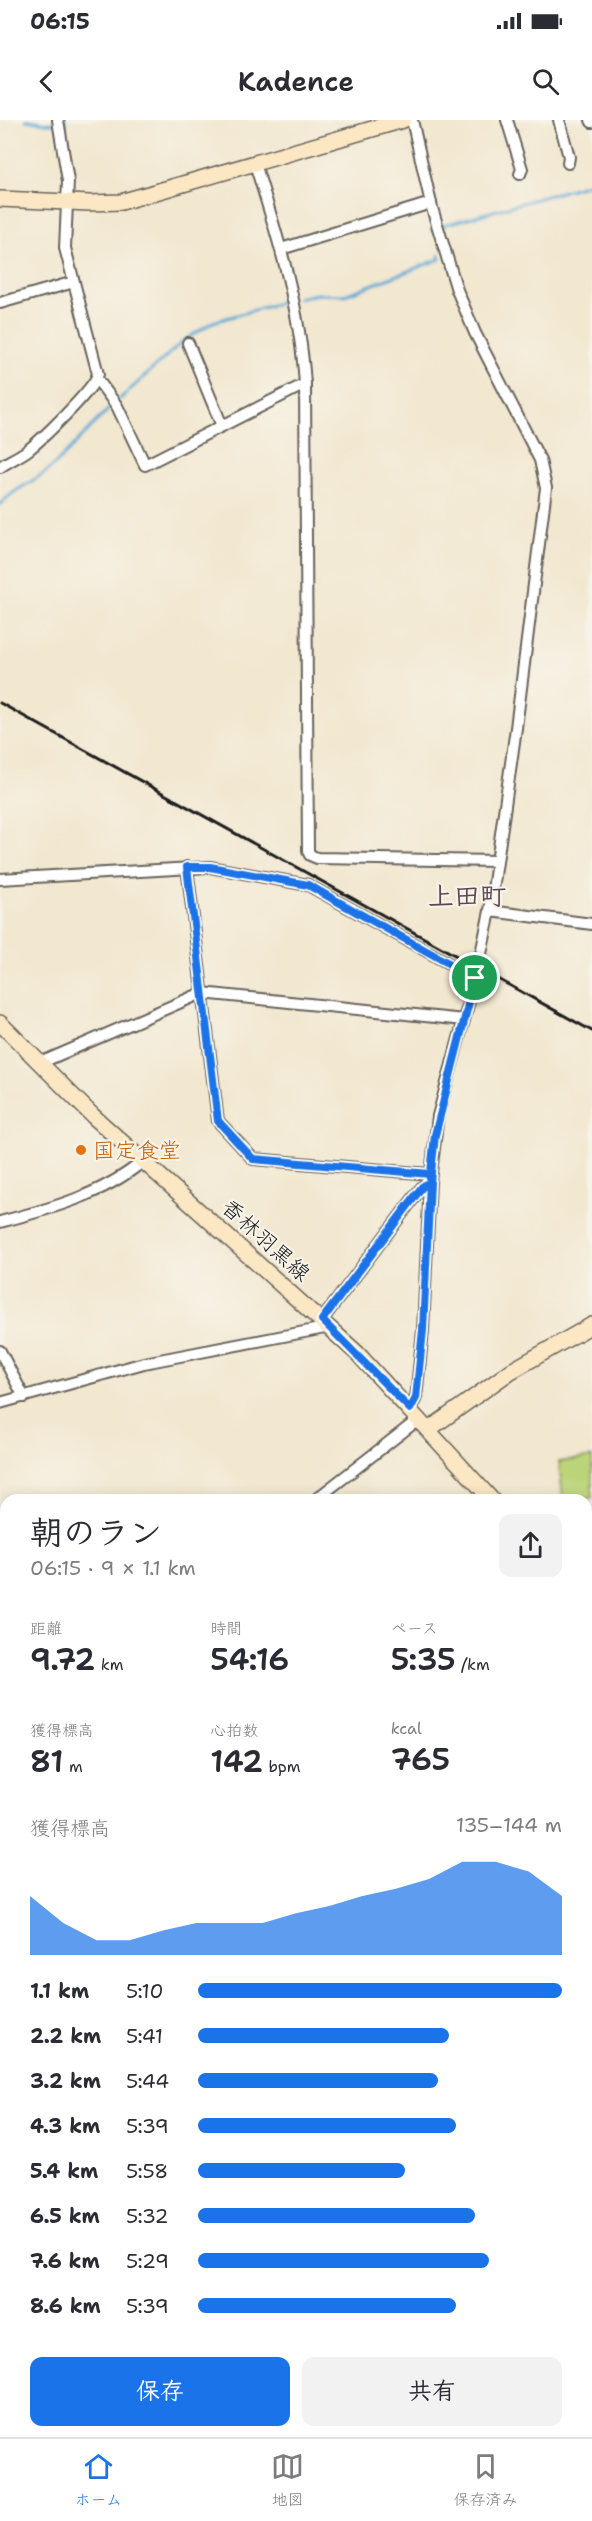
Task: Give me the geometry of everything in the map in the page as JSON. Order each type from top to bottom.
[{"type":"main road","points":[[0,199],[121,202],[403,120]]},
{"type":"main road","name":"香林羽黒線","points":[[0,1023],[142,1162],[326,1323],[419,1419],[487,1494]]},
{"type":"main road","points":[[419,1419],[592,1325]]},
{"type":"street","points":[[58,120],[69,181],[65,248],[97,361],[97,379],[117,406],[145,465],[305,384]]},
{"type":"street","points":[[323,1494],[419,1419],[416,1398],[423,1330],[430,1178],[438,1116],[475,978],[490,911],[546,495],[546,482],[540,460],[475,333],[457,290],[431,203],[412,120]]},
{"type":"street","points":[[507,120],[522,169],[520,174]]},
{"type":"street","points":[[559,120],[569,157],[568,163]]},
{"type":"street","points":[[255,164],[281,249],[299,323],[305,384],[308,851],[310,855],[317,858],[497,861]]},
{"type":"street","points":[[281,249],[431,203]]},
{"type":"street","points":[[0,303],[74,282]]},
{"type":"street","points":[[188,343],[222,426]]},
{"type":"street","points":[[0,467],[35,444],[97,379]]},
{"type":"street","points":[[187,867],[218,1121],[253,1159],[430,1178]]},
{"type":"street","points":[[0,879],[210,867],[308,885],[475,978]]},
{"type":"street","points":[[490,911],[592,924]]},
{"type":"street","points":[[40,1063],[202,993],[464,1020]]},
{"type":"street","points":[[0,1222],[36,1213],[103,1189],[123,1178],[142,1162]]},
{"type":"street","points":[[0,1403],[144,1364],[326,1323],[430,1178]]},
{"type":"street","points":[[0,1351],[24,1397]]},
{"type":"green space","points":[[592,1457],[592,1494],[562,1494],[559,1462]]},
{"type":"waterway","points":[[26,120],[54,124]]},
{"type":"waterway","points":[[65,120],[66,125]]},
{"type":"waterway","points":[[441,226],[592,183]]},
{"type":"waterway","points":[[298,298],[317,294],[345,295],[440,259],[439,255]]},
{"type":"waterway","points":[[120,399],[183,341],[213,322],[289,300]]},
{"type":"waterway","points":[[0,505],[53,466],[110,408]]},
{"type":"railway","points":[[0,703],[592,1031]]},
{"type":"place","name":"国定食堂","points":[[81,1150]]},
{"type":"district","name":"上田町","points":[[467,895]]},
{"type":"route","points":[[475,978],[308,885],[210,867],[187,867],[218,1121],[253,1159],[430,1174],[430,1182],[422,1187],[322,1320],[410,1409],[416,1398],[423,1330],[430,1182],[435,1135],[475,978]]}]
